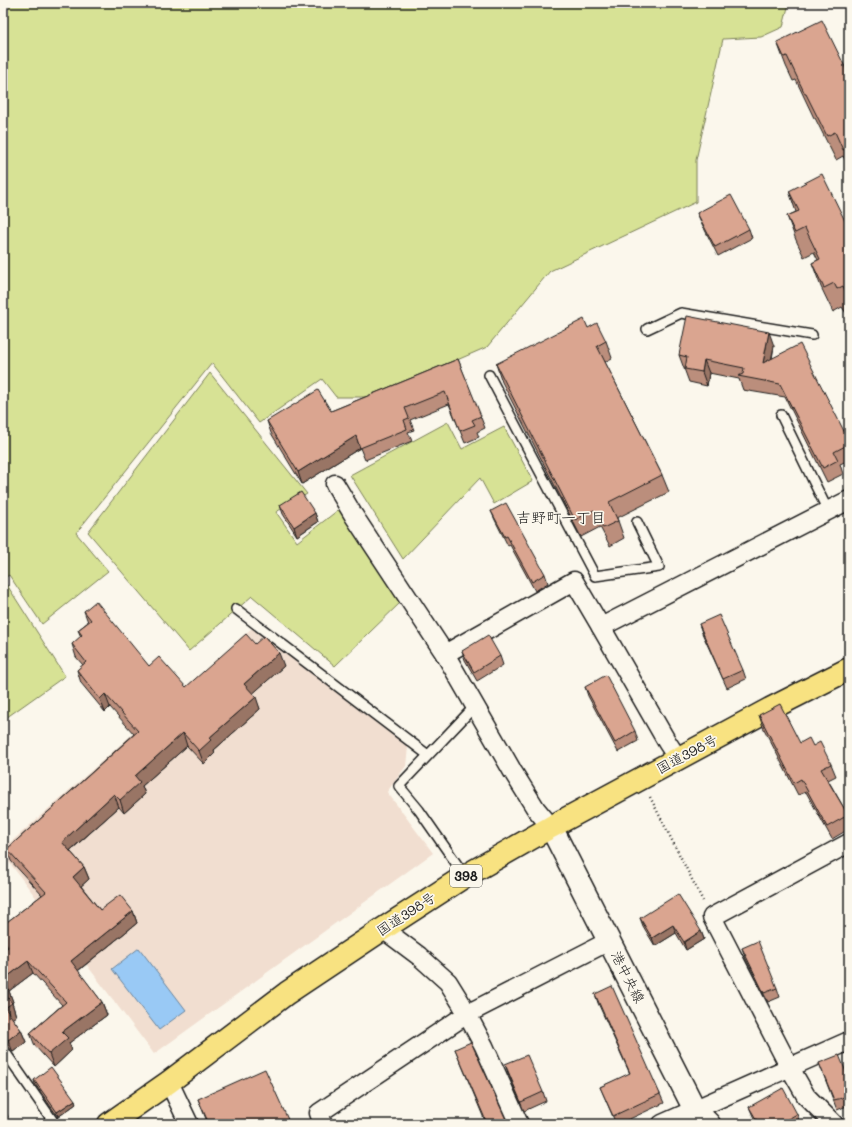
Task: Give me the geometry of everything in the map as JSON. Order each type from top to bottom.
[{"type":"highway","name":"国道398号","points":[[109,1124],[169,1082],[287,993],[465,876],[551,827],[770,709],[849,669]]},
{"type":"street","points":[[335,484],[354,516],[445,654],[512,772],[536,809],[551,827]]},
{"type":"street","points":[[601,627],[849,500]]},
{"type":"street","points":[[445,654],[574,581],[678,759]]},
{"type":"street","name":"港中央線","points":[[551,827],[609,941],[702,1117]]},
{"type":"street","points":[[834,1124],[806,1096],[712,917],[849,843]]},
{"type":"street","points":[[383,929],[419,956],[448,982],[484,1046],[519,1124]]},
{"type":"street","points":[[323,1124],[319,1113],[467,1014],[609,941]]},
{"type":"street","points":[[662,1124],[702,1117],[790,1068],[849,1041]]},
{"type":"street","points":[[169,1082],[189,1124]]},
{"type":"lane","points":[[647,329],[681,313],[812,335]]},
{"type":"lane","points":[[489,375],[595,576],[659,567],[637,522]]},
{"type":"lane","points":[[781,415],[828,511]]},
{"type":"lane","points":[[236,609],[428,755]]},
{"type":"lane","points":[[465,876],[419,810],[399,786],[475,706]]},
{"type":"lane","points":[[3,1049],[55,1124]]},
{"type":"path","points":[[642,778],[652,801],[712,917]]},
{"type":"shaded area","points":[[252,628],[408,747],[406,766],[387,792],[433,853],[154,1054],[3,854],[3,849]]},
{"type":"green space","points":[[3,3],[795,3],[788,7],[783,27],[761,37],[723,39],[696,160],[696,202],[550,271],[487,347],[372,397],[336,397],[322,379],[259,423],[212,363],[76,533],[108,571],[42,624],[9,575],[3,579]]},
{"type":"green space","points":[[210,373],[307,494],[276,512],[297,542],[342,507],[402,601],[335,666],[252,596],[189,651],[88,532]]},
{"type":"green space","points":[[448,422],[462,449],[504,427],[533,481],[494,504],[480,478],[403,559],[350,475]]},
{"type":"green space","points":[[7,585],[65,676],[3,720],[3,588]]},
{"type":"water","points":[[139,948],[186,1010],[159,1030],[112,969]]},
{"type":"building","points":[[822,20],[849,75],[849,147],[843,150],[835,132],[827,136],[787,56],[784,57],[777,42]]},
{"type":"building","points":[[822,174],[849,229],[849,298],[843,286],[837,289],[834,283],[824,288],[812,263],[820,259],[805,228],[795,233],[787,216],[799,211],[789,191]]},
{"type":"building","points":[[731,195],[749,229],[715,247],[697,213]]},
{"type":"building","points":[[687,316],[769,332],[763,363],[800,344],[849,441],[849,444],[834,452],[838,460],[823,468],[780,384],[738,376],[743,374],[744,368],[704,360],[702,372],[685,369],[687,357],[679,355]]},
{"type":"building","points":[[584,319],[588,328],[597,323],[606,341],[597,346],[662,475],[609,502],[618,521],[603,528],[594,510],[575,520],[496,364]]},
{"type":"building","points":[[458,359],[481,416],[472,420],[475,425],[460,431],[445,392],[405,408],[409,418],[404,420],[407,429],[360,448],[356,436],[298,472],[267,421],[318,390],[331,411]]},
{"type":"building","points":[[301,492],[315,513],[294,527],[280,505]]},
{"type":"building","points":[[506,503],[545,574],[532,582],[507,536],[505,537],[491,511]]},
{"type":"building","points":[[849,518],[849,529],[845,520]]},
{"type":"building","points":[[96,601],[149,666],[159,657],[186,687],[246,634],[255,644],[264,636],[279,653],[244,684],[256,697],[209,738],[211,740],[199,751],[183,733],[135,776],[140,782],[120,800],[114,794],[62,842],[84,867],[73,877],[100,910],[120,895],[133,911],[71,961],[102,1002],[62,1032],[68,1038],[49,1054],[30,1033],[66,1002],[28,961],[3,980],[3,952],[8,947],[3,940],[3,925],[46,892],[7,849],[138,731],[105,694],[100,699],[77,670],[86,662],[72,644],[82,635],[78,630],[91,620],[84,611]]},
{"type":"building","points":[[719,615],[743,670],[723,679],[699,624]]},
{"type":"building","points":[[488,635],[500,656],[474,672],[462,651]]},
{"type":"building","points":[[606,675],[635,731],[615,743],[585,687]]},
{"type":"building","points":[[780,704],[800,743],[809,738],[813,746],[820,742],[831,764],[821,769],[848,815],[827,827],[801,779],[794,783],[759,715]]},
{"type":"building","points":[[678,894],[701,931],[684,942],[673,925],[652,938],[640,918]]},
{"type":"building","points":[[758,941],[777,988],[764,993],[742,948]]},
{"type":"building","points":[[3,981],[9,989],[4,993],[12,1003],[5,1008],[21,1030],[8,1040],[3,1033]]},
{"type":"building","points":[[612,986],[660,1094],[613,1116],[600,1087],[630,1073],[595,994]]},
{"type":"building","points":[[471,1042],[508,1124],[479,1124],[486,1121],[455,1049]]},
{"type":"building","points":[[527,1055],[543,1092],[521,1102],[505,1064]]},
{"type":"building","points":[[839,1055],[849,1079],[849,1095],[834,1100],[819,1063]]},
{"type":"building","points":[[51,1067],[75,1100],[57,1112],[34,1080]]},
{"type":"building","points":[[265,1069],[290,1124],[209,1124],[198,1099]]},
{"type":"building","points":[[783,1088],[797,1114],[779,1124],[759,1124],[749,1107]]},
{"type":"district","name":"吉野町一丁目","points":[[561,518]]}]
